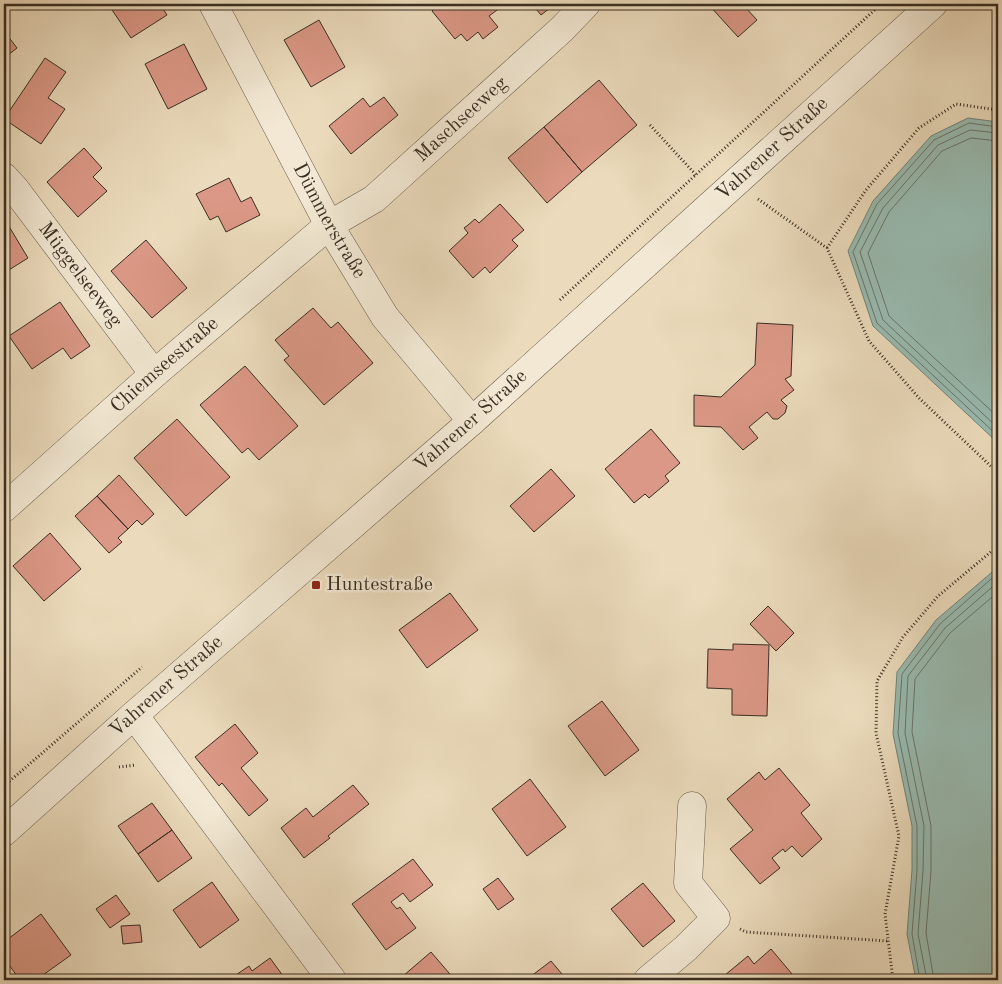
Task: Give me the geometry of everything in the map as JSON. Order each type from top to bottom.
[{"type":"street","name":"Dümmerstraße","points":[[213,4],[329,225],[385,317],[472,420]]},
{"type":"street","name":"Maschseeweg","points":[[329,225],[374,199],[586,4]]},
{"type":"street","name":"Vahrener Straße","points":[[4,832],[134,715],[472,420],[933,4]]},
{"type":"street","name":"Müggelseeweg","points":[[4,177],[154,374]]},
{"type":"street","name":"Chiemseestraße","points":[[4,508],[154,374],[329,225]]},
{"type":"street","points":[[134,715],[332,980]]},
{"type":"street","points":[[648,980],[686,948],[716,918],[688,883],[692,806]]},
{"type":"path","points":[[553,306],[881,4]]},
{"type":"path","points":[[827,248],[866,190],[919,128],[956,104],[998,110]]},
{"type":"path","points":[[650,125],[696,174],[827,248],[869,341],[918,398],[998,473]]},
{"type":"path","points":[[713,159],[727,190]]},
{"type":"path","points":[[893,980],[885,914],[899,836],[876,733],[877,681],[902,637],[938,596],[998,546]]},
{"type":"path","points":[[4,786],[144,666]]},
{"type":"path","points":[[716,918],[746,932],[888,941]]},
{"type":"water","points":[[968,118],[998,122],[998,443],[873,326],[848,251],[873,201],[931,136]]},
{"type":"water","points":[[998,567],[998,980],[916,980],[907,934],[912,870],[912,826],[893,734],[897,672],[936,620]]},
{"type":"building","points":[[108,4],[160,4],[167,15],[131,38]]},
{"type":"building","points":[[441,4],[451,4],[455,8],[460,4],[498,4],[501,7],[489,16],[498,27],[483,39],[478,32],[467,41],[461,34],[455,39],[432,11]]},
{"type":"building","points":[[532,4],[555,4],[541,15]]},
{"type":"building","points":[[708,4],[749,4],[745,7],[757,20],[738,37]]},
{"type":"building","points":[[319,20],[345,67],[311,87],[284,40]]},
{"type":"building","points":[[4,31],[17,48],[4,58]]},
{"type":"building","points":[[184,44],[207,89],[168,109],[145,64]]},
{"type":"building","points":[[45,58],[66,72],[48,98],[65,109],[41,144],[4,119]]},
{"type":"building","points":[[599,80],[637,125],[582,172],[544,127]]},
{"type":"building","points":[[384,97],[398,115],[351,154],[329,126],[363,98],[370,107]]},
{"type":"building","points":[[544,127],[582,172],[547,203],[508,158]]},
{"type":"building","points":[[84,148],[102,168],[93,177],[107,191],[78,217],[47,182]]},
{"type":"building","points":[[229,178],[241,202],[251,197],[260,215],[226,232],[218,216],[210,220],[196,194]]},
{"type":"building","points":[[500,204],[524,230],[512,240],[518,246],[490,273],[485,267],[473,278],[449,251],[468,233],[464,228],[475,219],[479,223]]},
{"type":"building","points":[[4,218],[28,258],[4,273]]},
{"type":"building","points":[[146,240],[187,288],[152,318],[111,271]]},
{"type":"building","points":[[60,302],[90,346],[71,359],[63,348],[32,369],[9,336]]},
{"type":"building","points":[[313,308],[331,328],[338,322],[373,363],[324,405],[284,360],[289,356],[275,340]]},
{"type":"building","points":[[757,323],[793,325],[791,376],[785,379],[794,390],[781,400],[787,406],[785,413],[778,419],[773,419],[767,412],[749,427],[758,438],[743,450],[721,427],[694,426],[694,395],[721,397],[755,365]]},
{"type":"building","points":[[245,366],[298,426],[259,460],[248,448],[242,453],[200,405]]},
{"type":"building","points":[[177,419],[230,477],[186,516],[134,458]]},
{"type":"building","points":[[651,429],[680,463],[665,476],[669,481],[649,498],[645,494],[634,503],[605,469]]},
{"type":"building","points":[[551,469],[575,496],[534,532],[510,506]]},
{"type":"building","points":[[119,475],[154,514],[142,525],[137,520],[128,529],[97,496]]},
{"type":"building","points":[[97,496],[128,529],[118,538],[122,542],[109,553],[75,516]]},
{"type":"building","points":[[50,533],[81,569],[44,601],[13,566]]},
{"type":"building","points":[[450,593],[478,630],[427,668],[399,630]]},
{"type":"building","points":[[768,606],[794,633],[776,651],[750,624]]},
{"type":"building","points":[[733,644],[769,645],[767,716],[732,715],[732,689],[707,688],[708,649],[733,650]]},
{"type":"building","points":[[602,701],[639,750],[605,776],[568,726]]},
{"type":"building","points":[[235,724],[258,753],[241,768],[268,800],[249,816],[222,783],[219,786],[195,757]]},
{"type":"building","points":[[779,768],[810,805],[801,813],[822,839],[802,857],[792,846],[785,852],[783,849],[772,858],[780,868],[760,884],[730,849],[753,830],[727,799],[759,772],[765,780]]},
{"type":"building","points":[[530,779],[566,827],[527,856],[492,809]]},
{"type":"building","points":[[353,785],[369,804],[328,836],[330,838],[304,858],[281,828],[306,808],[313,817]]},
{"type":"building","points":[[152,803],[172,830],[138,854],[118,826]]},
{"type":"building","points":[[172,830],[192,858],[158,882],[138,854]]},
{"type":"building","points":[[413,859],[433,885],[410,902],[403,893],[391,902],[397,909],[400,907],[416,928],[386,950],[352,904]]},
{"type":"building","points":[[498,878],[514,899],[498,910],[483,889]]},
{"type":"building","points":[[212,882],[239,920],[200,948],[173,910]]},
{"type":"building","points":[[643,883],[675,921],[643,947],[611,909]]},
{"type":"building","points":[[116,895],[130,914],[110,928],[96,909]]},
{"type":"building","points":[[41,914],[71,955],[36,980],[20,980],[4,958],[4,942]]},
{"type":"building","points":[[140,925],[142,942],[123,944],[121,926]]},
{"type":"building","points":[[771,949],[797,980],[719,980],[748,956],[754,964]]},
{"type":"building","points":[[431,952],[455,980],[398,980],[403,976]]},
{"type":"building","points":[[270,958],[286,980],[236,980],[233,977],[249,966],[252,971]]},
{"type":"building","points":[[551,961],[567,980],[526,980]]},
{"type":"place","name":"Huntestraße","points":[[316,585]]}]
